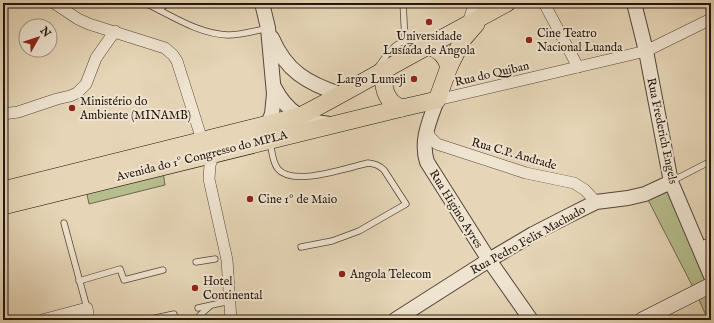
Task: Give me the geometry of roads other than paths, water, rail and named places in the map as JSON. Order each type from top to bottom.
[{"type":"main road","points":[[483,8],[463,39],[449,67],[435,104],[402,108],[392,102],[387,96],[383,81],[384,70],[468,24],[483,8],[507,3]]},
{"type":"main road","points":[[428,46],[434,48],[442,54],[449,67]]},
{"type":"main road","name":"Avenida do 1º Congresso do MPLA","points":[[3,206],[57,196],[214,153],[267,132],[300,116],[384,70]]},
{"type":"main road","name":"Avenida do 1º Congresso do MPLA","points":[[3,190],[231,133],[267,132],[334,124],[402,108]]},
{"type":"main road","points":[[642,320],[711,285]]},
{"type":"street","points":[[54,3],[78,19],[89,24],[165,48],[177,61],[202,140]]},
{"type":"street","points":[[262,3],[268,28],[274,87],[272,114],[269,120],[267,132]]},
{"type":"street","points":[[544,3],[578,67]]},
{"type":"street","name":"Rua Frederich Engels","points":[[634,3],[646,51],[671,182],[711,276]]},
{"type":"street","name":"Rua do Quiban","points":[[435,104],[646,51],[711,19]]},
{"type":"street","points":[[268,28],[280,54],[293,69],[311,83],[340,94]]},
{"type":"street","points":[[3,114],[18,112],[76,93],[86,84],[96,58],[115,31]]},
{"type":"street","points":[[274,87],[284,102],[300,116],[313,122],[334,124]]},
{"type":"street","name":"Rua Higino Ayres","points":[[435,104],[424,142],[427,162],[489,260],[531,320]]},
{"type":"street","name":"Rua C.P. Andrade","points":[[427,129],[430,137],[437,144],[526,173],[574,183],[585,190],[596,202]]},
{"type":"street","points":[[231,133],[218,146],[214,153],[210,165],[209,179],[225,249],[231,320]]},
{"type":"street","points":[[188,160],[200,167],[209,179]]},
{"type":"street","name":"Rua Pedro Felix Machado","points":[[395,320],[489,260],[533,234],[596,202],[628,198],[645,194],[671,182]]},
{"type":"street","points":[[42,320],[87,308],[89,320]]},
{"type":"lane","points":[[145,3],[204,31],[216,34],[244,34],[268,28]]},
{"type":"lane","points":[[159,10],[166,3]]},
{"type":"lane","points":[[403,3],[408,40]]},
{"type":"lane","points":[[364,80],[374,73],[389,52],[398,43],[408,40],[430,40],[449,34]]},
{"type":"lane","points":[[408,40],[428,46]]},
{"type":"lane","points":[[384,70],[389,52]]},
{"type":"lane","points":[[267,132],[276,167],[287,174],[301,177],[323,174],[368,163],[374,164],[384,170],[406,204],[359,231],[332,241],[301,247]]},
{"type":"lane","points":[[671,182],[711,160]]},
{"type":"lane","points":[[64,223],[87,308]]},
{"type":"lane","points":[[698,246],[711,240]]},
{"type":"lane","points":[[196,262],[214,259]]},
{"type":"lane","points":[[80,281],[120,269],[124,280],[163,270]]},
{"type":"lane","points":[[198,308],[230,301]]},
{"type":"lane","points":[[200,315],[211,305]]},
{"type":"lane","points":[[146,320],[164,318],[174,314]]},
{"type":"place","name":"Universidade Lusíada de Angola","points":[[429,22]]},
{"type":"place","name":"Cine Teatro Nacional Luanda","points":[[529,40]]},
{"type":"place","name":"Largo Lumeji","points":[[414,79]]},
{"type":"place","name":"Ministério do Ambiente (MINAMB)","points":[[72,108]]},
{"type":"place","name":"Cine 1º de Maio","points":[[250,199]]},
{"type":"place","name":"Angola Telecom","points":[[342,274]]},
{"type":"place","name":"Hotel Continental","points":[[195,288]]}]
